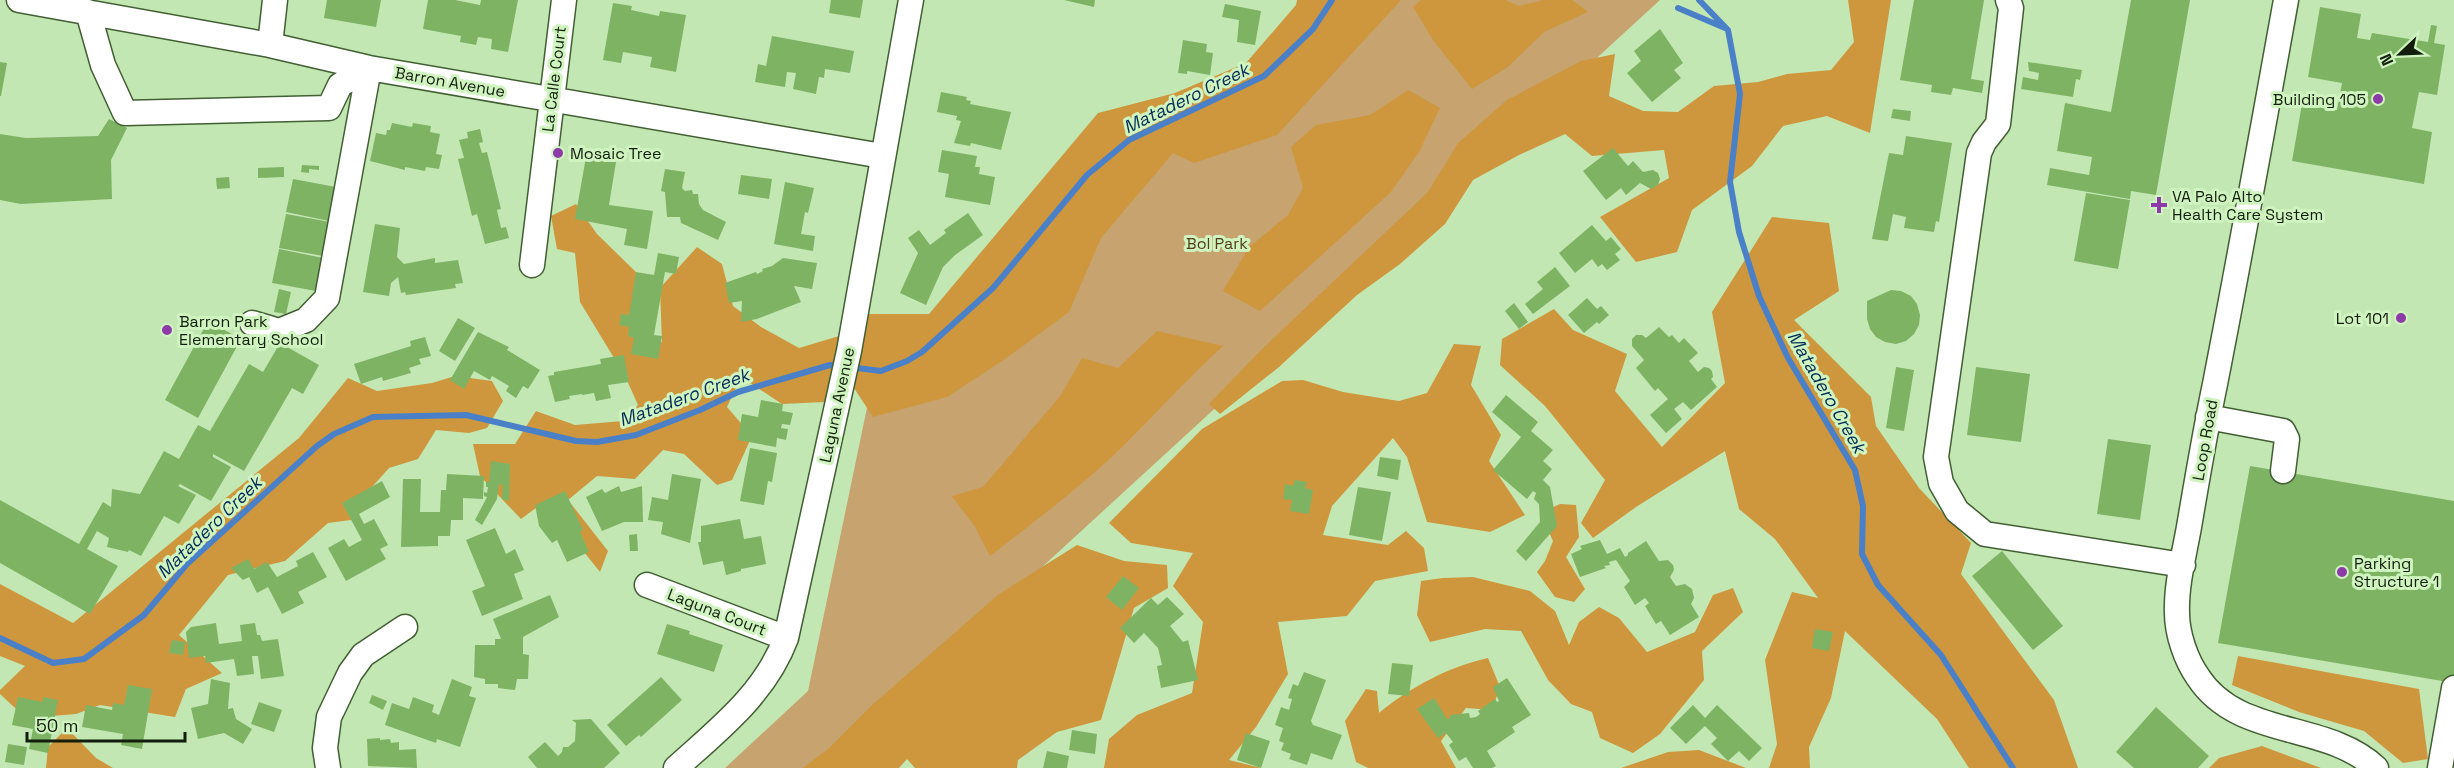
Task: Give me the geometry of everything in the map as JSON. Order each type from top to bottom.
[{"type":"street","name":"Barron Avenue","points":[[19,0],[270,45],[369,68],[882,156]]},
{"type":"street","points":[[270,45],[275,0]]},
{"type":"street","name":"La Calle Court","points":[[532,265],[564,0]]},
{"type":"street","name":"Laguna Avenue","points":[[676,768],[746,704],[777,662],[786,638],[843,382],[911,0]]},
{"type":"street","points":[[2008,0],[2010,8],[1998,124],[1984,142],[1979,153],[1939,433],[1936,456],[1941,483],[1957,511],[1985,534],[2183,565]]},
{"type":"street","name":"Loop Road","points":[[2286,0],[2248,214],[2208,417],[2177,613],[2182,642],[2198,678],[2218,699],[2247,718],[2334,742],[2376,768]]},
{"type":"street","points":[[88,12],[103,65],[125,112],[329,108],[340,85],[369,68]]},
{"type":"street","points":[[252,323],[279,331],[306,320],[327,298],[369,68]]},
{"type":"street","points":[[2208,417],[2283,431],[2287,439],[2283,471]]},
{"type":"street","name":"Laguna Court","points":[[647,585],[786,638]]},
{"type":"street","points":[[328,768],[325,748],[329,717],[350,673],[363,655],[405,627]]},
{"type":"street","points":[[2440,768],[2454,688]]},
{"type":"green space","name":"Bol Park","points":[[1362,0],[1660,0],[823,768],[725,768],[808,691],[873,379],[1140,146]]},
{"type":"shaded area","points":[[1297,0],[1401,0],[1277,135],[1194,163],[1173,153],[1101,238],[1069,312],[1005,359],[947,397],[873,417],[848,379],[865,314],[929,314],[1098,113],[1175,93],[1246,63],[1296,5]]},
{"type":"shaded area","points":[[1421,0],[1505,0],[1519,6],[1544,0],[1572,0],[1588,12],[1544,32],[1508,67],[1472,89],[1433,40],[1413,7]]},
{"type":"shaded area","points":[[1848,0],[1891,0],[1870,133],[1827,116],[1783,126],[1752,166],[1692,210],[1677,252],[1636,262],[1600,217],[1669,178],[1664,150],[1592,156],[1565,134],[1473,180],[1445,224],[1400,264],[1357,295],[1279,367],[1220,414],[1209,404],[1259,352],[1428,192],[1458,143],[1507,100],[1581,61],[1615,54],[1609,96],[1643,111],[1678,112],[1714,86],[1758,82],[1787,74],[1831,70],[1854,42]]},
{"type":"shaded area","points":[[1408,90],[1440,108],[1419,152],[1390,193],[1260,311],[1223,291],[1249,247],[1288,215],[1303,188],[1291,147],[1316,125],[1370,115]]},
{"type":"shaded area","points":[[576,204],[597,234],[639,275],[640,344],[662,342],[660,288],[697,247],[722,264],[733,306],[761,327],[799,348],[839,336],[825,402],[782,404],[741,377],[727,407],[752,436],[732,480],[717,485],[684,454],[663,450],[635,479],[597,476],[568,500],[608,551],[600,572],[544,502],[521,519],[480,476],[473,444],[515,444],[536,411],[575,425],[623,421],[638,405],[625,376],[580,302],[575,253],[557,249],[551,216]]},
{"type":"shaded area","points":[[1772,217],[1829,223],[1839,291],[1794,320],[1871,397],[1876,426],[1919,488],[1971,543],[1961,574],[2054,700],[2078,768],[1969,768],[1937,719],[1845,631],[1831,698],[1809,747],[1810,768],[1769,768],[1777,744],[1765,660],[1792,592],[1818,598],[1775,539],[1739,509],[1725,451],[1636,507],[1593,538],[1581,523],[1605,480],[1545,406],[1500,365],[1502,339],[1554,309],[1573,330],[1627,354],[1615,391],[1662,447],[1725,383],[1712,312]]},
{"type":"shaded area","points":[[1157,331],[1223,346],[1110,459],[990,556],[975,527],[952,496],[983,487],[1061,395],[1082,358],[1118,368]]},
{"type":"shaded area","points":[[1454,344],[1481,346],[1471,385],[1501,435],[1489,461],[1525,515],[1490,532],[1427,522],[1407,457],[1393,438],[1332,506],[1323,535],[1388,545],[1406,531],[1424,548],[1428,571],[1375,581],[1347,616],[1278,622],[1288,674],[1256,727],[1229,760],[1261,768],[1104,768],[1109,739],[1137,715],[1192,693],[1203,622],[1173,586],[1193,553],[1131,543],[1109,523],[1202,429],[1282,381],[1303,380],[1343,392],[1399,401],[1427,393]]},
{"type":"shaded area","points":[[455,376],[492,381],[503,401],[487,428],[469,433],[436,430],[418,459],[389,468],[364,496],[351,520],[328,523],[285,561],[228,575],[179,635],[222,673],[186,689],[175,717],[100,705],[76,714],[26,718],[0,694],[0,690],[25,666],[0,656],[0,584],[73,623],[299,438],[348,378],[377,391],[432,383]]},
{"type":"shaded area","points":[[1560,504],[1576,505],[1579,537],[1566,557],[1585,589],[1574,602],[1555,597],[1537,572],[1545,561],[1553,541],[1547,528],[1547,510]]},
{"type":"shaded area","points":[[1077,545],[1124,561],[1167,565],[1168,588],[1134,608],[1101,720],[1057,732],[1018,760],[1017,768],[915,768],[907,759],[899,768],[803,768],[828,749],[871,706],[999,594]]},
{"type":"shaded area","points":[[1473,577],[1530,591],[1555,611],[1569,645],[1579,622],[1599,607],[1619,618],[1647,652],[1695,632],[1713,595],[1733,588],[1743,612],[1702,651],[1704,680],[1660,734],[1633,753],[1600,738],[1592,712],[1571,704],[1548,680],[1521,631],[1485,629],[1430,642],[1417,615],[1421,581]]},
{"type":"shaded area","points":[[2238,656],[2419,689],[2428,759],[2403,763],[2364,731],[2299,712],[2232,685]]},
{"type":"shaded area","points":[[1488,658],[1500,687],[1492,710],[1466,708],[1441,741],[1456,768],[1368,768],[1356,762],[1345,721],[1366,689],[1377,691],[1379,713],[1430,679],[1459,666]]},
{"type":"shaded area","points":[[67,728],[96,758],[113,768],[46,768],[48,747]]},
{"type":"shaded area","points":[[2262,746],[2321,768],[2209,768],[2219,758]]},
{"type":"shaded area","points":[[1699,750],[1746,768],[1621,768],[1668,752]]},
{"type":"building","points":[[327,0],[381,0],[376,27],[324,18]]},
{"type":"building","points":[[428,0],[455,0],[480,5],[481,0],[518,0],[508,52],[491,49],[492,39],[478,37],[476,45],[460,42],[461,36],[423,29]]},
{"type":"building","points":[[831,0],[863,0],[860,18],[829,13]]},
{"type":"building","points":[[1064,0],[1095,0],[1094,7]]},
{"type":"building","points":[[1914,0],[1984,0],[1971,79],[1984,81],[1982,93],[1953,88],[1951,95],[1931,92],[1932,85],[1900,80]]},
{"type":"building","points":[[2131,0],[2190,0],[2156,195],[2131,191],[2130,199],[2047,185],[2050,168],[2089,175],[2092,157],[2057,151],[2065,103],[2111,112]]},
{"type":"building","points":[[613,3],[632,6],[631,10],[659,16],[660,11],[686,15],[676,72],[650,67],[652,57],[623,52],[621,63],[603,60]]},
{"type":"building","points":[[1225,4],[1261,11],[1255,45],[1237,42],[1239,20],[1222,17]]},
{"type":"building","name":"Building 105","points":[[2320,7],[2361,14],[2357,38],[2370,40],[2372,33],[2428,42],[2431,25],[2437,26],[2434,43],[2445,45],[2437,95],[2419,92],[2412,128],[2432,132],[2424,184],[2292,161],[2302,104],[2337,110],[2342,83],[2308,77]]},
{"type":"building","points":[[1660,29],[1683,63],[1674,70],[1681,78],[1652,102],[1627,73],[1641,61],[1634,51]]},
{"type":"building","points":[[772,36],[854,51],[850,73],[825,69],[824,78],[819,77],[816,94],[793,89],[796,73],[787,72],[785,87],[755,82],[758,64],[766,66]]},
{"type":"building","points":[[1183,40],[1207,44],[1206,52],[1213,53],[1210,75],[1187,71],[1187,74],[1178,73]]},
{"type":"building","points":[[0,62],[7,63],[1,96],[0,96]]},
{"type":"building","points":[[2028,62],[2082,70],[2080,80],[2076,79],[2073,97],[2021,89],[2023,77],[2038,80],[2039,73],[2029,71]]},
{"type":"building","points":[[941,92],[967,97],[966,100],[971,101],[970,104],[1011,112],[1001,150],[971,143],[970,146],[954,143],[961,121],[956,120],[957,116],[937,112]]},
{"type":"building","points":[[1893,109],[1911,111],[1910,121],[1891,118]]},
{"type":"building","points":[[109,119],[127,128],[111,160],[112,199],[21,204],[0,200],[0,134],[26,138],[98,136]]},
{"type":"building","points":[[392,123],[412,127],[413,123],[431,126],[430,132],[440,134],[436,154],[442,155],[439,169],[426,167],[425,171],[405,167],[405,170],[370,161],[376,133],[386,135]]},
{"type":"building","points":[[480,129],[483,142],[479,143],[482,153],[487,152],[501,209],[497,210],[501,228],[506,227],[509,238],[485,244],[477,214],[472,216],[458,159],[464,158],[459,140],[468,138],[467,132]]},
{"type":"building","points":[[1906,136],[1952,143],[1939,222],[1936,221],[1934,232],[1904,228],[1906,217],[1893,214],[1888,241],[1872,239],[1889,153],[1903,155]]},
{"type":"building","points":[[1613,148],[1628,166],[1633,161],[1643,172],[1653,170],[1658,173],[1660,179],[1658,185],[1651,189],[1640,183],[1626,195],[1621,188],[1606,200],[1583,171]]},
{"type":"building","points":[[942,150],[977,156],[975,167],[980,167],[979,174],[995,177],[990,205],[945,197],[949,174],[938,172]]},
{"type":"building","points":[[586,157],[616,162],[609,205],[653,211],[647,249],[624,245],[627,229],[575,219]]},
{"type":"building","points":[[302,165],[319,166],[319,170],[309,169],[309,173],[301,172]]},
{"type":"building","points":[[284,167],[284,177],[258,178],[258,168]]},
{"type":"building","points":[[665,169],[685,172],[682,188],[698,194],[699,204],[703,210],[726,222],[718,240],[681,223],[680,217],[667,217],[665,192],[661,191]]},
{"type":"building","points":[[741,175],[772,179],[769,199],[738,194]]},
{"type":"building","points":[[229,177],[230,188],[217,189],[216,178]]},
{"type":"building","points":[[293,179],[336,187],[329,221],[286,212]]},
{"type":"building","points":[[785,182],[814,188],[808,213],[805,212],[801,234],[815,236],[813,251],[774,244]]},
{"type":"building","points":[[2086,193],[2130,200],[2118,269],[2074,261]]},
{"type":"building","points":[[968,213],[983,235],[955,255],[943,267],[926,305],[900,293],[918,253],[908,238],[919,230],[930,245],[946,233],[944,230]]},
{"type":"building","points":[[286,214],[330,222],[323,256],[279,248]]},
{"type":"building","points":[[375,224],[400,228],[397,257],[404,264],[435,258],[435,263],[458,260],[463,283],[455,284],[456,288],[406,295],[405,292],[401,293],[398,277],[391,283],[389,296],[363,292]]},
{"type":"building","points":[[1592,225],[1606,241],[1611,237],[1621,249],[1615,254],[1620,260],[1607,270],[1602,264],[1598,267],[1592,259],[1575,273],[1559,253]]},
{"type":"building","points":[[279,249],[323,258],[316,291],[272,283]]},
{"type":"building","points":[[658,253],[679,257],[676,274],[665,272],[654,335],[662,336],[658,359],[631,354],[634,338],[628,336],[629,327],[619,325],[621,314],[629,315],[636,272],[654,275]]},
{"type":"building","points":[[783,258],[817,263],[812,289],[794,286],[801,302],[757,319],[741,322],[742,301],[729,303],[725,283],[756,272],[757,274]]},
{"type":"building","points":[[1555,267],[1570,286],[1533,314],[1525,304],[1543,289],[1537,282]]},
{"type":"building","points":[[279,289],[291,292],[286,314],[274,312]]},
{"type":"building","points":[[1891,290],[1901,291],[1911,296],[1917,304],[1920,315],[1919,325],[1914,334],[1906,341],[1896,344],[1876,337],[1867,319],[1867,301]]},
{"type":"building","points":[[1587,298],[1597,309],[1601,306],[1609,315],[1584,333],[1568,315]]},
{"type":"building","points":[[1514,303],[1528,322],[1519,329],[1505,311]]},
{"type":"building","points":[[458,318],[475,328],[455,361],[439,351]]},
{"type":"building","points":[[208,321],[241,339],[198,418],[165,400]]},
{"type":"building","points":[[1659,327],[1669,337],[1672,335],[1679,343],[1684,338],[1698,353],[1689,361],[1698,372],[1704,367],[1709,368],[1712,371],[1711,379],[1717,387],[1691,410],[1683,402],[1674,409],[1682,419],[1666,433],[1650,415],[1668,399],[1658,388],[1655,391],[1636,368],[1644,360],[1632,346],[1632,339],[1636,335],[1646,338]]},
{"type":"building","points":[[478,332],[509,347],[507,350],[540,370],[528,389],[523,386],[516,398],[506,391],[509,386],[492,376],[490,380],[474,371],[464,389],[450,380]]},
{"type":"building","points":[[425,337],[431,356],[419,359],[421,364],[409,368],[411,373],[383,381],[382,377],[361,384],[354,364],[411,346],[410,341]]},
{"type":"building","points":[[280,343],[319,365],[303,394],[292,388],[244,471],[213,454],[213,457],[231,467],[211,501],[180,484],[178,486],[196,495],[179,524],[164,516],[141,556],[129,550],[128,552],[107,547],[109,538],[97,531],[87,549],[118,566],[90,614],[0,563],[0,500],[79,544],[103,502],[111,507],[112,489],[140,494],[164,451],[179,459],[198,425],[210,431],[249,364],[263,372]]},
{"type":"building","points":[[624,355],[629,382],[608,385],[611,398],[596,401],[594,393],[569,396],[570,399],[555,402],[548,376],[554,375],[554,372],[601,364],[600,359]]},
{"type":"building","points":[[1896,367],[1914,370],[1904,431],[1886,428]]},
{"type":"building","points":[[1976,367],[2030,374],[2021,442],[1967,435]]},
{"type":"building","points":[[1506,395],[1538,422],[1531,431],[1553,450],[1543,461],[1552,469],[1543,480],[1550,487],[1557,526],[1526,561],[1516,551],[1540,522],[1539,504],[1534,499],[1536,493],[1533,491],[1527,499],[1493,470],[1521,437],[1492,412]]},
{"type":"building","points":[[761,400],[783,404],[782,411],[793,413],[790,425],[782,424],[781,428],[788,429],[786,440],[777,438],[776,447],[738,440],[742,414],[758,417]]},
{"type":"building","points":[[2108,439],[2151,445],[2140,520],[2097,514]]},
{"type":"building","points":[[750,448],[777,453],[772,482],[768,481],[764,505],[740,501]]},
{"type":"building","points":[[1380,457],[1401,460],[1398,480],[1377,476]]},
{"type":"building","points":[[491,461],[510,464],[509,501],[502,499],[503,485],[499,484],[497,499],[482,525],[475,520],[487,497],[484,496],[484,492],[487,493],[486,482],[489,482]]},
{"type":"building","name":"Parking Structure 1","points":[[2250,466],[2454,501],[2454,683],[2218,643]]},
{"type":"building","points":[[447,474],[484,476],[483,499],[463,498],[463,520],[451,520],[450,536],[438,536],[438,546],[401,547],[403,479],[421,479],[420,512],[440,512],[441,490],[446,490]]},
{"type":"building","points":[[672,474],[701,479],[690,543],[661,534],[663,522],[648,520],[652,497],[668,500]]},
{"type":"building","points":[[1295,480],[1307,482],[1305,488],[1313,490],[1309,514],[1290,511],[1292,500],[1283,499],[1285,484],[1293,486]]},
{"type":"building","points":[[382,481],[390,497],[359,514],[364,524],[374,519],[388,545],[380,549],[386,559],[346,581],[328,548],[344,539],[349,547],[362,540],[342,503]]},
{"type":"building","points":[[619,486],[621,492],[642,486],[643,522],[624,522],[602,531],[586,497],[602,489],[605,493]]},
{"type":"building","points":[[1358,487],[1391,492],[1382,541],[1349,535]]},
{"type":"building","points":[[565,491],[583,530],[580,532],[589,552],[567,562],[557,540],[552,543],[539,526],[535,505]]},
{"type":"building","points":[[740,519],[744,539],[761,536],[766,564],[741,569],[741,571],[726,575],[723,561],[703,565],[698,542],[701,542],[701,526]]},
{"type":"building","points":[[495,528],[506,554],[515,549],[524,570],[514,574],[523,599],[482,616],[472,591],[485,586],[466,540]]},
{"type":"building","points":[[637,534],[638,551],[630,551],[629,535]]},
{"type":"building","points":[[1600,540],[1607,554],[1620,548],[1625,557],[1646,541],[1659,561],[1668,560],[1673,565],[1674,570],[1670,577],[1676,586],[1685,584],[1692,589],[1694,598],[1691,604],[1699,617],[1670,635],[1661,621],[1656,624],[1645,606],[1649,603],[1645,598],[1635,605],[1624,587],[1630,581],[1616,560],[1604,566],[1606,568],[1580,577],[1571,554],[1582,549],[1580,546]]},
{"type":"building","points":[[2002,551],[2063,626],[2033,650],[1972,576]]},
{"type":"building","points":[[313,552],[327,577],[298,592],[304,603],[282,614],[268,587],[257,593],[249,577],[243,580],[231,568],[248,559],[254,569],[267,562],[277,577],[298,566],[296,561]]},
{"type":"building","points":[[1123,576],[1139,588],[1122,610],[1106,597]]},
{"type":"building","points":[[550,595],[559,617],[523,637],[523,654],[529,655],[528,679],[517,679],[515,690],[498,688],[498,684],[485,684],[485,679],[474,677],[475,645],[495,645],[495,639],[501,639],[493,619]]},
{"type":"building","points":[[1167,597],[1184,614],[1170,626],[1183,642],[1188,640],[1198,680],[1161,688],[1157,666],[1162,665],[1158,648],[1144,633],[1134,643],[1120,628],[1151,598],[1158,605]]},
{"type":"building","points":[[216,623],[219,644],[242,641],[240,625],[255,623],[257,635],[260,635],[262,641],[278,639],[284,676],[261,679],[258,656],[252,656],[254,674],[237,676],[234,659],[206,663],[205,656],[189,658],[186,632],[191,627]]},
{"type":"building","points":[[667,624],[723,645],[714,672],[657,654]]},
{"type":"building","points":[[1815,629],[1833,632],[1829,651],[1812,648]]},
{"type":"building","points":[[172,640],[185,642],[183,655],[169,653]]},
{"type":"building","points":[[1392,663],[1413,665],[1409,696],[1388,694]]},
{"type":"building","points":[[1304,672],[1326,680],[1311,721],[1313,725],[1342,735],[1332,760],[1311,753],[1307,765],[1289,759],[1291,754],[1281,750],[1284,743],[1279,741],[1283,728],[1275,725],[1281,707],[1289,710],[1292,699],[1288,698],[1293,684],[1298,686]]},
{"type":"building","points":[[661,677],[682,700],[641,737],[639,735],[626,746],[607,725]]},
{"type":"building","points":[[1507,678],[1531,715],[1512,727],[1515,732],[1487,751],[1496,766],[1473,768],[1466,757],[1459,761],[1449,745],[1453,742],[1446,733],[1438,738],[1417,709],[1434,698],[1447,719],[1450,715],[1469,713],[1470,718],[1476,717],[1480,714],[1478,711],[1495,699],[1499,701],[1493,687]]},
{"type":"building","points":[[211,679],[230,683],[228,709],[233,708],[236,719],[252,729],[243,744],[224,733],[198,739],[191,708],[208,704]]},
{"type":"building","points":[[452,679],[472,687],[469,696],[476,698],[460,747],[437,739],[436,743],[385,725],[392,703],[409,709],[413,697],[434,705],[432,712],[439,715]]},
{"type":"building","points":[[128,685],[152,689],[142,749],[121,745],[123,734],[82,727],[86,705],[112,710],[113,703],[124,705]]},
{"type":"building","points":[[372,695],[387,701],[383,710],[369,703]]},
{"type":"building","points":[[18,697],[43,702],[43,697],[58,700],[48,753],[29,749],[33,729],[12,725]]},
{"type":"building","points":[[259,702],[282,710],[274,732],[251,724]]},
{"type":"building","points":[[1693,705],[1705,718],[1717,705],[1762,748],[1749,761],[1739,751],[1728,761],[1711,744],[1717,738],[1705,726],[1686,744],[1670,728]]},
{"type":"building","points":[[2156,707],[2209,756],[2198,768],[2134,768],[2116,752]]},
{"type":"building","points":[[591,719],[620,753],[604,768],[537,768],[528,757],[545,742],[558,756],[563,747],[568,747],[575,741],[576,723],[572,720]]},
{"type":"building","points":[[1072,730],[1097,734],[1095,754],[1069,750]]},
{"type":"building","points":[[1246,733],[1270,741],[1261,768],[1237,760]]},
{"type":"building","points":[[380,738],[380,740],[390,739],[391,743],[399,742],[399,750],[416,749],[417,768],[368,766],[367,739]]},
{"type":"building","points":[[8,744],[27,747],[24,765],[5,762]]},
{"type":"building","points":[[1047,751],[1069,756],[1067,768],[1043,768]]},
{"type":"waterway","name":"Matadero Creek","points":[[849,367],[881,371],[907,361],[922,352],[993,288],[1087,175],[1129,140],[1264,76],[1313,29],[1332,0]]},
{"type":"waterway","name":"Matadero Creek","points":[[1699,0],[1728,30],[1740,94],[1730,182],[1739,232],[1759,296],[1788,358],[1855,470],[1863,506],[1862,554],[1878,585],[1941,655],[2013,768]]},
{"type":"waterway","points":[[1678,8],[1725,28]]},
{"type":"waterway","name":"Matadero Creek","points":[[0,638],[53,663],[84,659],[144,615],[187,564],[317,446],[334,434],[373,417],[466,415],[576,441],[597,442],[636,435],[700,410],[738,392],[830,365],[839,366]]},
{"type":"place","name":"Building 105","points":[[2378,99]]},
{"type":"place","name":"Mosaic Tree","points":[[558,153]]},
{"type":"place","name":"VA Palo Alto Health Care System","points":[[2159,205]]},
{"type":"place","name":"Lot 101","points":[[2401,318]]},
{"type":"place","name":"Barron Park Elementary School","points":[[167,330]]},
{"type":"place","name":"Parking Structure 1","points":[[2342,572]]}]
